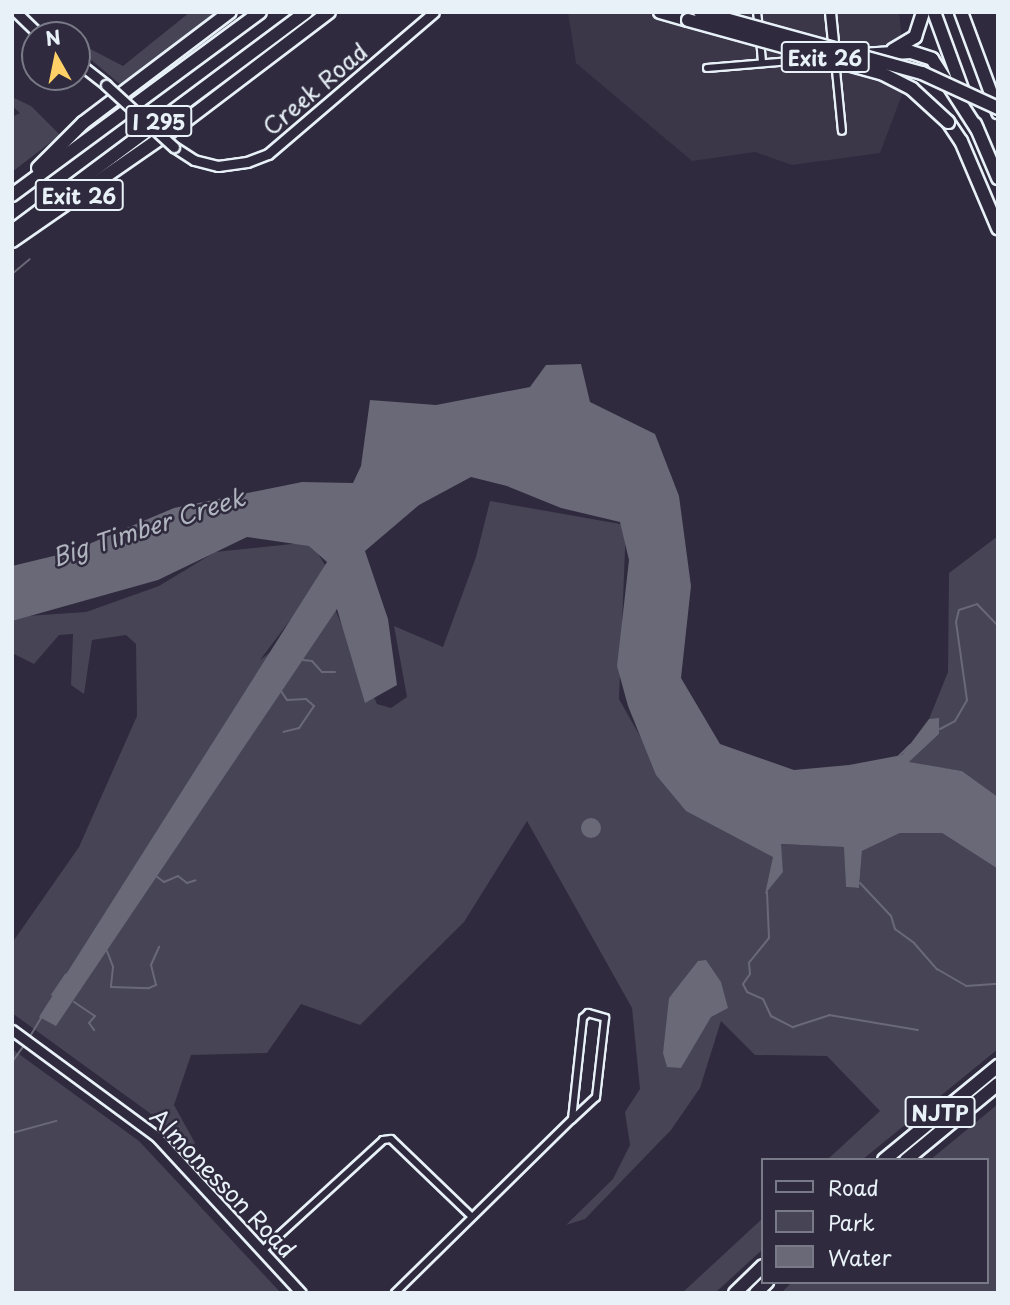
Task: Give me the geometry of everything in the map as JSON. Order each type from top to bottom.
[{"type":"highway","points":[[12,193],[83,122],[230,12]]},
{"type":"highway","name":"I 295","points":[[12,193],[260,12]]},
{"type":"highway","name":"I 295","points":[[12,231],[306,12]]},
{"type":"highway","name":"Exit 26","points":[[12,241],[184,121],[329,12]]},
{"type":"highway","name":"Exit 26","points":[[660,12],[881,73],[912,89],[948,122],[961,141],[998,228]]},
{"type":"highway","points":[[700,12],[922,73],[998,111]]},
{"type":"highway","points":[[880,53],[912,40],[920,29],[923,12]]},
{"type":"highway","points":[[934,12],[998,178]]},
{"type":"highway","points":[[961,12],[998,111]]},
{"type":"highway","points":[[834,58],[880,53],[917,53],[936,62],[977,129]]},
{"type":"highway","name":"NJTP","points":[[886,1158],[998,1066]]},
{"type":"highway","name":"NJTP","points":[[908,1158],[998,1084]]},
{"type":"highway","points":[[735,1293],[762,1267]]},
{"type":"street","name":"Creek Road","points":[[91,73],[174,148],[194,160],[218,166],[247,162],[268,154],[434,12]]},
{"type":"street","points":[[757,12],[762,63]]},
{"type":"street","points":[[830,12],[842,131]]},
{"type":"street","points":[[707,68],[834,58]]},
{"type":"street","points":[[396,1293],[596,1097],[605,1018],[602,1014],[588,1013],[583,1018],[572,1119]]},
{"type":"street","name":"Almonesson Road","points":[[12,1030],[36,1045],[157,1137],[300,1293]]},
{"type":"street","points":[[262,1251],[383,1140],[391,1139],[472,1217]]},
{"type":"shaded area","points":[[568,12],[899,12],[903,51],[874,75],[903,92],[880,153],[792,165],[755,152],[692,161],[576,63]]},
{"type":"green space","points":[[190,12],[219,12],[121,85],[91,60],[91,49],[123,66]]},
{"type":"green space","points":[[12,97],[31,106],[60,135],[12,172],[12,117],[20,113],[12,106]]},
{"type":"green space","points":[[490,501],[626,525],[619,699],[670,789],[774,857],[766,892],[783,872],[780,844],[845,847],[846,887],[859,888],[862,851],[900,833],[942,833],[998,869],[998,1049],[864,1158],[829,1158],[880,1111],[827,1056],[755,1055],[721,1021],[700,1088],[671,1130],[585,1219],[566,1225],[613,1179],[630,1145],[625,1112],[640,1089],[632,1008],[527,821],[464,922],[360,1025],[301,1004],[267,1053],[191,1055],[174,1105],[195,1143],[190,1150],[158,1119],[12,1013],[12,943],[79,847],[137,716],[136,644],[126,635],[92,640],[84,694],[71,685],[73,634],[59,635],[34,664],[12,653],[12,617],[86,612],[159,586],[215,552],[311,542],[328,570],[260,660],[333,605],[377,704],[391,708],[407,697],[394,626],[443,647],[476,557]]},
{"type":"green space","points":[[998,536],[998,797],[962,771],[908,763],[939,734],[939,719],[929,719],[948,672],[949,573]]},
{"type":"green space","points":[[12,1049],[139,1141],[281,1293],[12,1293]]},
{"type":"green space","points":[[998,1104],[998,1293],[781,1293],[790,1284],[989,1284],[989,1158],[932,1158]]},
{"type":"green space","points":[[762,1219],[762,1250],[715,1293],[682,1293]]},
{"type":"water","name":"Big Timber Creek","points":[[581,364],[590,402],[655,434],[679,496],[691,586],[681,678],[720,744],[794,770],[849,765],[902,755],[929,719],[939,718],[939,734],[909,762],[962,771],[998,797],[998,869],[942,833],[900,833],[862,851],[859,888],[846,887],[844,847],[781,844],[783,872],[765,894],[773,857],[686,811],[656,775],[628,706],[617,666],[629,560],[620,522],[561,508],[507,486],[471,477],[419,505],[365,551],[388,619],[397,685],[365,703],[337,609],[56,1026],[39,1017],[327,562],[309,546],[247,537],[158,580],[12,621],[12,566],[70,552],[174,508],[302,482],[353,483],[361,466],[370,400],[436,405],[530,387],[546,365]]},
{"type":"water","points":[[587,818],[595,818],[601,828],[595,838],[587,838],[581,832],[581,824]]},
{"type":"water","points":[[706,960],[721,982],[728,1008],[711,1017],[681,1068],[667,1067],[663,1053],[669,998],[698,961]]},
{"type":"waterway","points":[[12,274],[30,259]]},
{"type":"waterway","points":[[940,729],[955,721],[967,700],[956,622],[959,610],[977,604],[998,626]]},
{"type":"waterway","points":[[303,660],[312,661],[322,672],[335,672]]},
{"type":"waterway","points":[[281,691],[287,700],[306,699],[314,706],[299,728],[283,732]]},
{"type":"waterway","points":[[899,756],[910,745]]},
{"type":"waterway","points":[[156,876],[164,882],[178,876],[187,883],[196,880]]},
{"type":"waterway","points":[[860,883],[891,916],[895,929],[914,943],[937,969],[966,986],[998,984]]},
{"type":"waterway","points":[[767,892],[769,938],[749,963],[750,974],[743,984],[747,992],[763,999],[771,1016],[793,1027],[829,1015],[918,1030]]},
{"type":"waterway","points":[[107,951],[113,967],[111,987],[149,988],[156,985],[151,965],[159,947]]},
{"type":"waterway","points":[[52,995],[66,974]]},
{"type":"waterway","points":[[74,1002],[95,1016],[89,1023],[94,1030]]},
{"type":"waterway","points":[[29,1038],[42,1016]]},
{"type":"waterway","points":[[12,1062],[26,1043]]},
{"type":"waterway","points":[[12,1133],[56,1121]]}]
